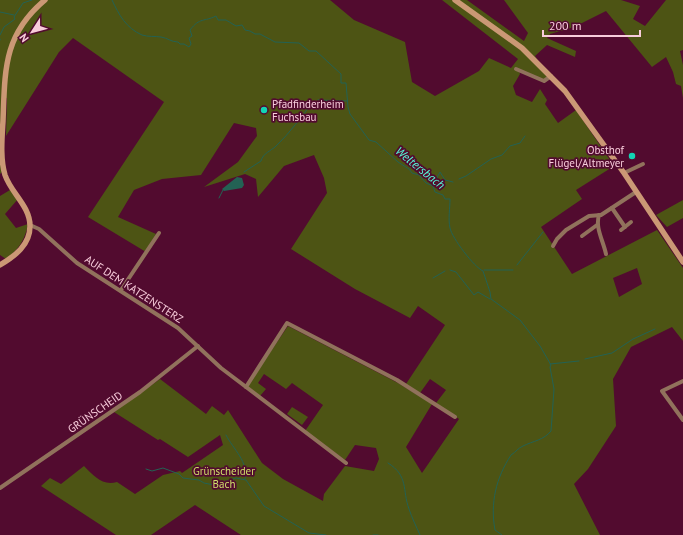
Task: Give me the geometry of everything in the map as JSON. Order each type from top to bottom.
[{"type":"main road","points":[[0,265],[14,256],[23,247],[27,240],[30,225],[28,213],[11,187],[4,173],[2,137],[5,68],[9,51],[21,24],[45,0]]},
{"type":"main road","points":[[455,0],[522,48],[551,76],[576,106],[624,173],[683,262]]},
{"type":"street","points":[[516,70],[544,81],[551,76]]},
{"type":"street","points":[[624,173],[643,164]]},
{"type":"street","points":[[553,246],[557,239],[566,230],[589,216],[599,215],[612,208],[636,192]]},
{"type":"street","points":[[612,208],[623,228],[632,222]]},
{"type":"street","points":[[599,215],[597,225],[606,254]]},
{"type":"street","name":"AUF DEM KATZENSTERZ","points":[[30,225],[39,229],[71,258],[168,320],[221,368],[346,463]]},
{"type":"street","points":[[582,236],[597,225]]},
{"type":"street","points":[[121,290],[159,233]]},
{"type":"street","points":[[246,387],[287,323],[397,380],[455,417]]},
{"type":"street","name":"GRÜNSCHEID","points":[[0,488],[140,392],[198,346]]},
{"type":"street","points":[[683,381],[662,391],[683,420]]},
{"type":"green space","points":[[0,0],[330,0],[354,20],[405,42],[412,82],[435,96],[479,71],[489,58],[511,68],[518,59],[442,0],[467,0],[524,41],[528,33],[504,0],[621,0],[640,6],[633,19],[645,26],[666,0],[683,0],[683,50],[680,51],[683,65],[683,98],[681,86],[676,84],[673,72],[666,57],[652,67],[606,11],[574,27],[550,34],[547,38],[576,51],[575,57],[547,45],[535,56],[548,76],[544,80],[519,71],[520,74],[513,86],[516,95],[532,102],[540,89],[547,100],[545,104],[558,123],[576,110],[614,166],[576,190],[582,199],[541,227],[572,274],[657,230],[683,268],[683,341],[672,327],[631,347],[613,379],[616,426],[588,469],[574,484],[600,535],[241,535],[195,505],[151,535],[116,535],[41,486],[50,478],[61,484],[84,466],[99,479],[107,483],[117,482],[135,494],[163,475],[180,471],[182,473],[223,445],[220,435],[188,457],[114,412],[160,379],[206,414],[212,406],[224,415],[228,410],[262,463],[283,479],[323,501],[324,494],[345,466],[374,471],[379,459],[376,448],[355,445],[345,460],[305,431],[323,405],[292,383],[286,389],[264,374],[258,383],[266,389],[260,396],[247,386],[288,326],[398,383],[432,404],[406,447],[422,473],[459,419],[436,403],[446,390],[430,379],[420,393],[406,384],[445,325],[418,306],[410,318],[355,289],[291,249],[327,193],[324,178],[314,155],[284,166],[258,197],[256,179],[245,174],[204,187],[238,162],[257,136],[256,128],[234,123],[201,175],[162,179],[134,190],[118,217],[156,234],[146,252],[88,217],[164,102],[73,38],[59,52],[6,136],[7,98],[2,98],[2,172],[0,174]],"holes":[[[637,268],[642,284],[619,297],[613,278]]]},
{"type":"green space","points":[[10,190],[18,199],[5,214],[16,228],[28,224],[21,244],[6,259],[0,255],[0,196]]},
{"type":"green space","points":[[683,200],[683,218],[667,227],[656,215]]},
{"type":"green space","points":[[292,407],[308,417],[302,425],[287,414]]},
{"type":"shaded area","points":[[237,177],[242,178],[244,185],[242,188],[224,191],[222,189]]},
{"type":"waterway","points":[[0,35],[4,27],[15,19],[14,17],[23,3],[32,0]]},
{"type":"waterway","name":"Weltersbach","points":[[112,0],[117,11],[127,25],[144,36],[159,37],[178,42],[189,47],[191,44],[189,38],[192,36],[190,30],[193,26],[199,21],[216,16],[218,20],[226,20],[236,26],[242,25],[245,30],[255,34],[260,34],[275,42],[299,43],[309,51],[316,51],[341,74],[341,83],[346,83],[350,114],[369,140],[376,142],[412,173],[419,175],[426,183],[433,186],[435,192],[443,195],[445,199],[450,199],[449,221],[452,233],[469,258],[483,271],[491,299],[520,320],[540,346],[551,365],[550,367],[554,389],[551,431],[542,438],[521,447],[511,455],[501,473],[498,482],[493,510],[495,530],[502,535]]},
{"type":"waterway","points":[[0,12],[14,15]]},
{"type":"waterway","points":[[318,100],[347,101]]},
{"type":"waterway","points":[[244,172],[261,161],[265,154],[281,141],[313,102]]},
{"type":"waterway","points":[[459,179],[491,159],[502,155],[510,146],[520,143],[525,136]]},
{"type":"waterway","points":[[433,185],[440,172],[445,180],[453,182]]},
{"type":"waterway","points":[[219,198],[223,190]]},
{"type":"waterway","points":[[517,265],[543,232]]},
{"type":"waterway","points":[[450,270],[456,272],[474,295],[478,292],[490,299]]},
{"type":"waterway","points":[[484,270],[513,270]]},
{"type":"waterway","points":[[433,278],[445,271]]},
{"type":"waterway","points":[[585,359],[612,353],[633,339],[655,329]]},
{"type":"waterway","points":[[550,364],[579,361]]},
{"type":"waterway","points":[[226,435],[243,461],[246,473],[245,479]]},
{"type":"waterway","points":[[388,463],[395,468],[402,478],[409,509],[420,535]]},
{"type":"waterway","name":"Grünscheider Bach","points":[[146,469],[152,471],[163,468],[179,474],[183,478],[199,480],[204,483],[214,485],[236,478],[246,480],[264,506],[309,533],[326,535]]},
{"type":"waterway","name":"Grünscheider Bach","points":[[373,535],[378,535]]},
{"type":"place","name":"Pfadfinderheim Fuchsbau","points":[[264,110]]},
{"type":"place","name":"Obsthof Flügel/Altmeyer","points":[[632,156]]}]
